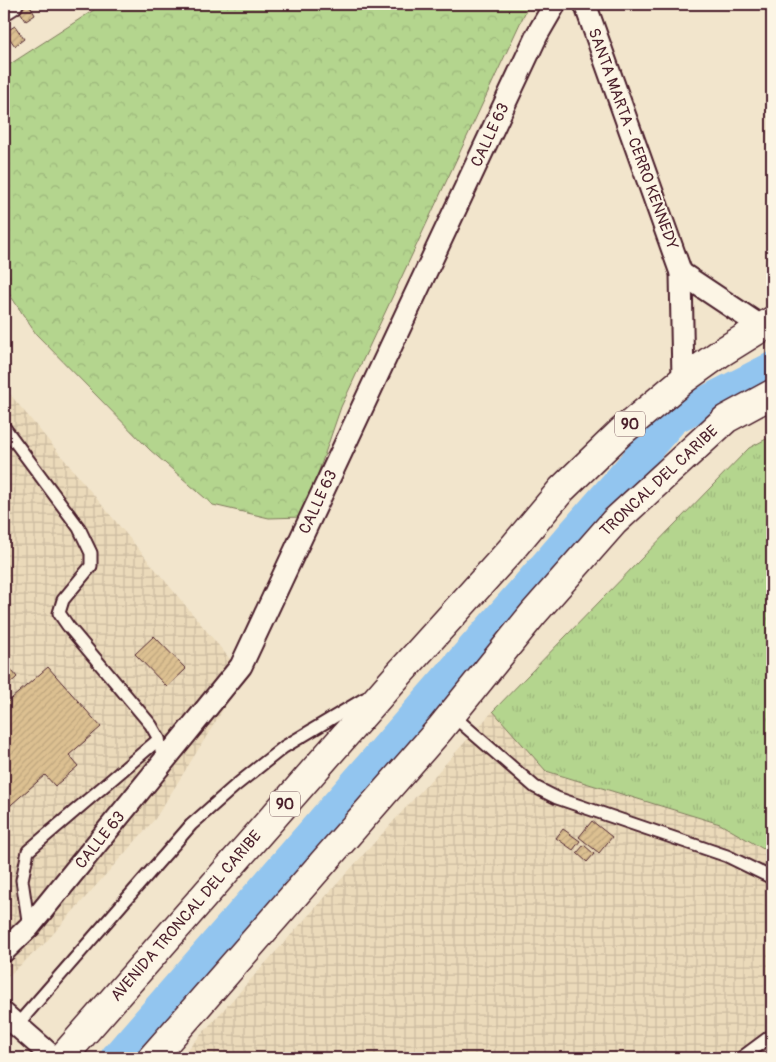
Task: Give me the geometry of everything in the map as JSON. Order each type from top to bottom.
[{"type":"highway","name":"90","points":[[684,380],[722,352],[767,324]]},
{"type":"highway","name":"AVENIDA TRONCAL DEL CARIBE","points":[[62,1058],[390,684],[510,551],[562,489],[620,432],[684,380]]},
{"type":"highway","name":"TRONCAL DEL CARIBE","points":[[451,714],[558,584],[614,522],[726,419],[772,394]]},
{"type":"highway","points":[[152,1058],[451,714]]},
{"type":"street","points":[[4,10],[12,4]]},
{"type":"street","name":"CALLE 63","points":[[4,950],[29,927],[242,666],[537,35],[555,4]]},
{"type":"street","name":"SANTA MARTA - CERRO KENNEDY","points":[[585,4],[681,273],[684,380]]},
{"type":"street","points":[[681,273],[767,324]]},
{"type":"street","points":[[10,1020],[54,1058]]},
{"type":"lane","points":[[4,429],[79,528],[91,553],[91,566],[63,600],[59,613],[152,725],[160,739],[164,761]]},
{"type":"lane","points":[[10,1020],[191,825],[235,786],[284,747],[390,684]]},
{"type":"lane","points":[[451,714],[535,787],[557,798],[727,856],[772,878]]},
{"type":"lane","points":[[29,927],[22,880],[28,852],[160,739]]},
{"type":"lane","points":[[742,1058],[772,1035]]},
{"type":"shaded area","points":[[4,387],[244,676],[155,819],[45,943],[4,980]]},
{"type":"shaded area","points":[[493,711],[546,771],[720,824],[772,854],[772,1058],[180,1058]]},
{"type":"green space","points":[[103,4],[529,4],[341,407],[303,517],[269,518],[213,505],[150,450],[36,334],[4,286],[4,68]]},
{"type":"green space","points":[[772,436],[772,854],[720,824],[546,771],[493,711],[749,448]]},
{"type":"building","points":[[29,4],[35,15],[26,21],[19,10]]},
{"type":"building","points":[[15,26],[24,39],[15,46],[5,32]]},
{"type":"building","points":[[154,636],[186,669],[167,687],[135,654]]},
{"type":"building","points":[[4,661],[17,677],[4,689]]},
{"type":"building","points":[[48,667],[101,727],[69,755],[78,766],[55,786],[45,775],[4,811],[4,705]]},
{"type":"building","points":[[592,821],[612,837],[599,853],[579,837]]},
{"type":"building","points":[[563,829],[580,841],[573,850],[556,838]]},
{"type":"building","points":[[584,845],[594,854],[587,862],[577,853]]},
{"type":"waterway","points":[[116,1058],[674,418],[772,368]]}]
